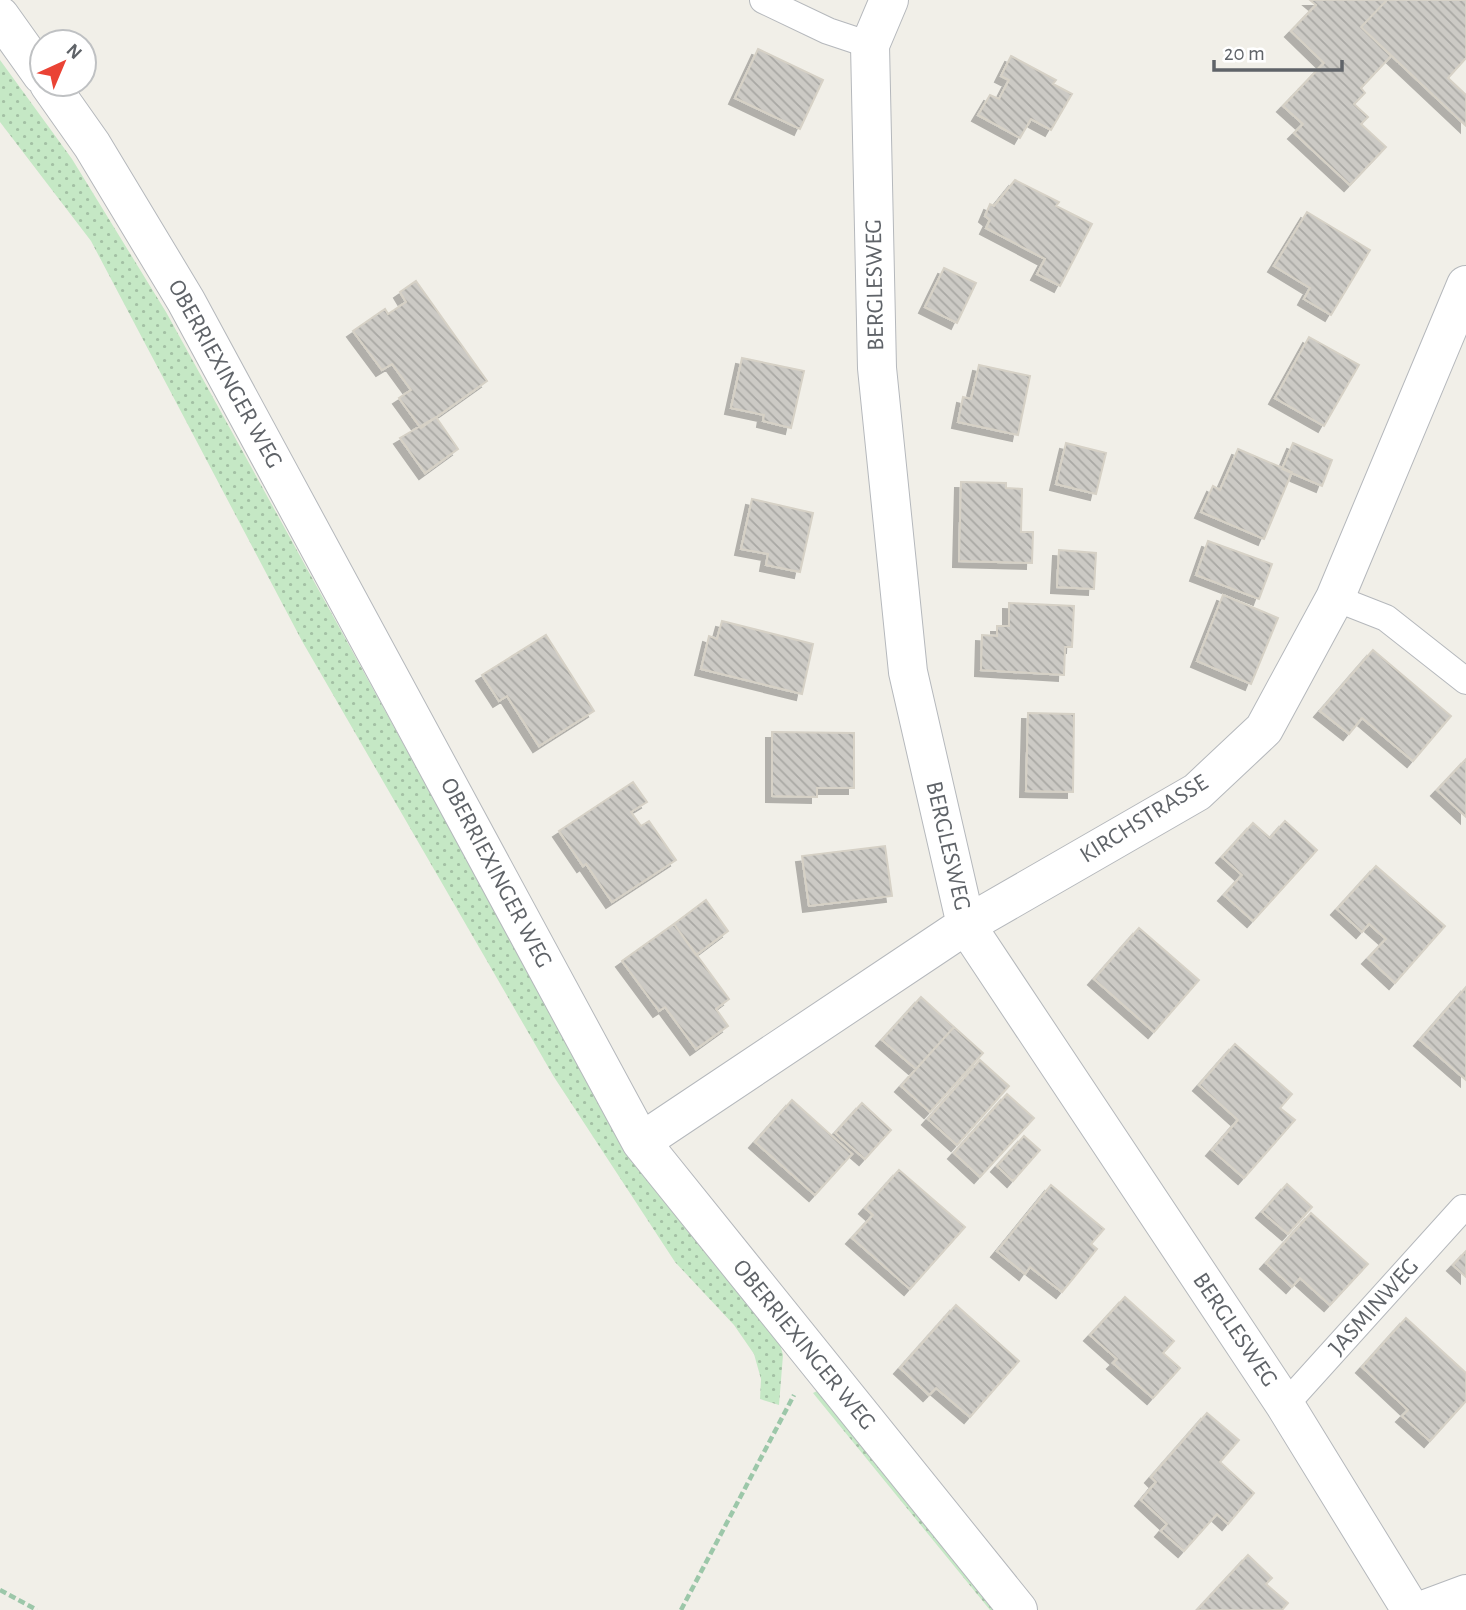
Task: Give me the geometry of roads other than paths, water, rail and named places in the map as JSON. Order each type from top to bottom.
[{"type":"street","name":"BERGLESWEG","points":[[889,0],[870,45],[877,368],[908,673],[966,925],[1285,1405],[1411,1610]]},
{"type":"street","points":[[0,16],[28,55]]},
{"type":"street","name":"OBERRIEXINGER WEG","points":[[59,98],[92,145],[186,301],[641,1142],[1018,1610]]},
{"type":"street","name":"KIRCHSTRASSE","points":[[641,1142],[966,925],[1197,792],[1264,729],[1335,598],[1466,285]]},
{"type":"street","points":[[1423,1610],[1466,1594]]},
{"type":"lane","points":[[764,0],[828,31],[870,45]]},
{"type":"lane","points":[[1335,598],[1387,618],[1466,681]]},
{"type":"lane","name":"JASMINWEG","points":[[1285,1405],[1463,1208]]}]
